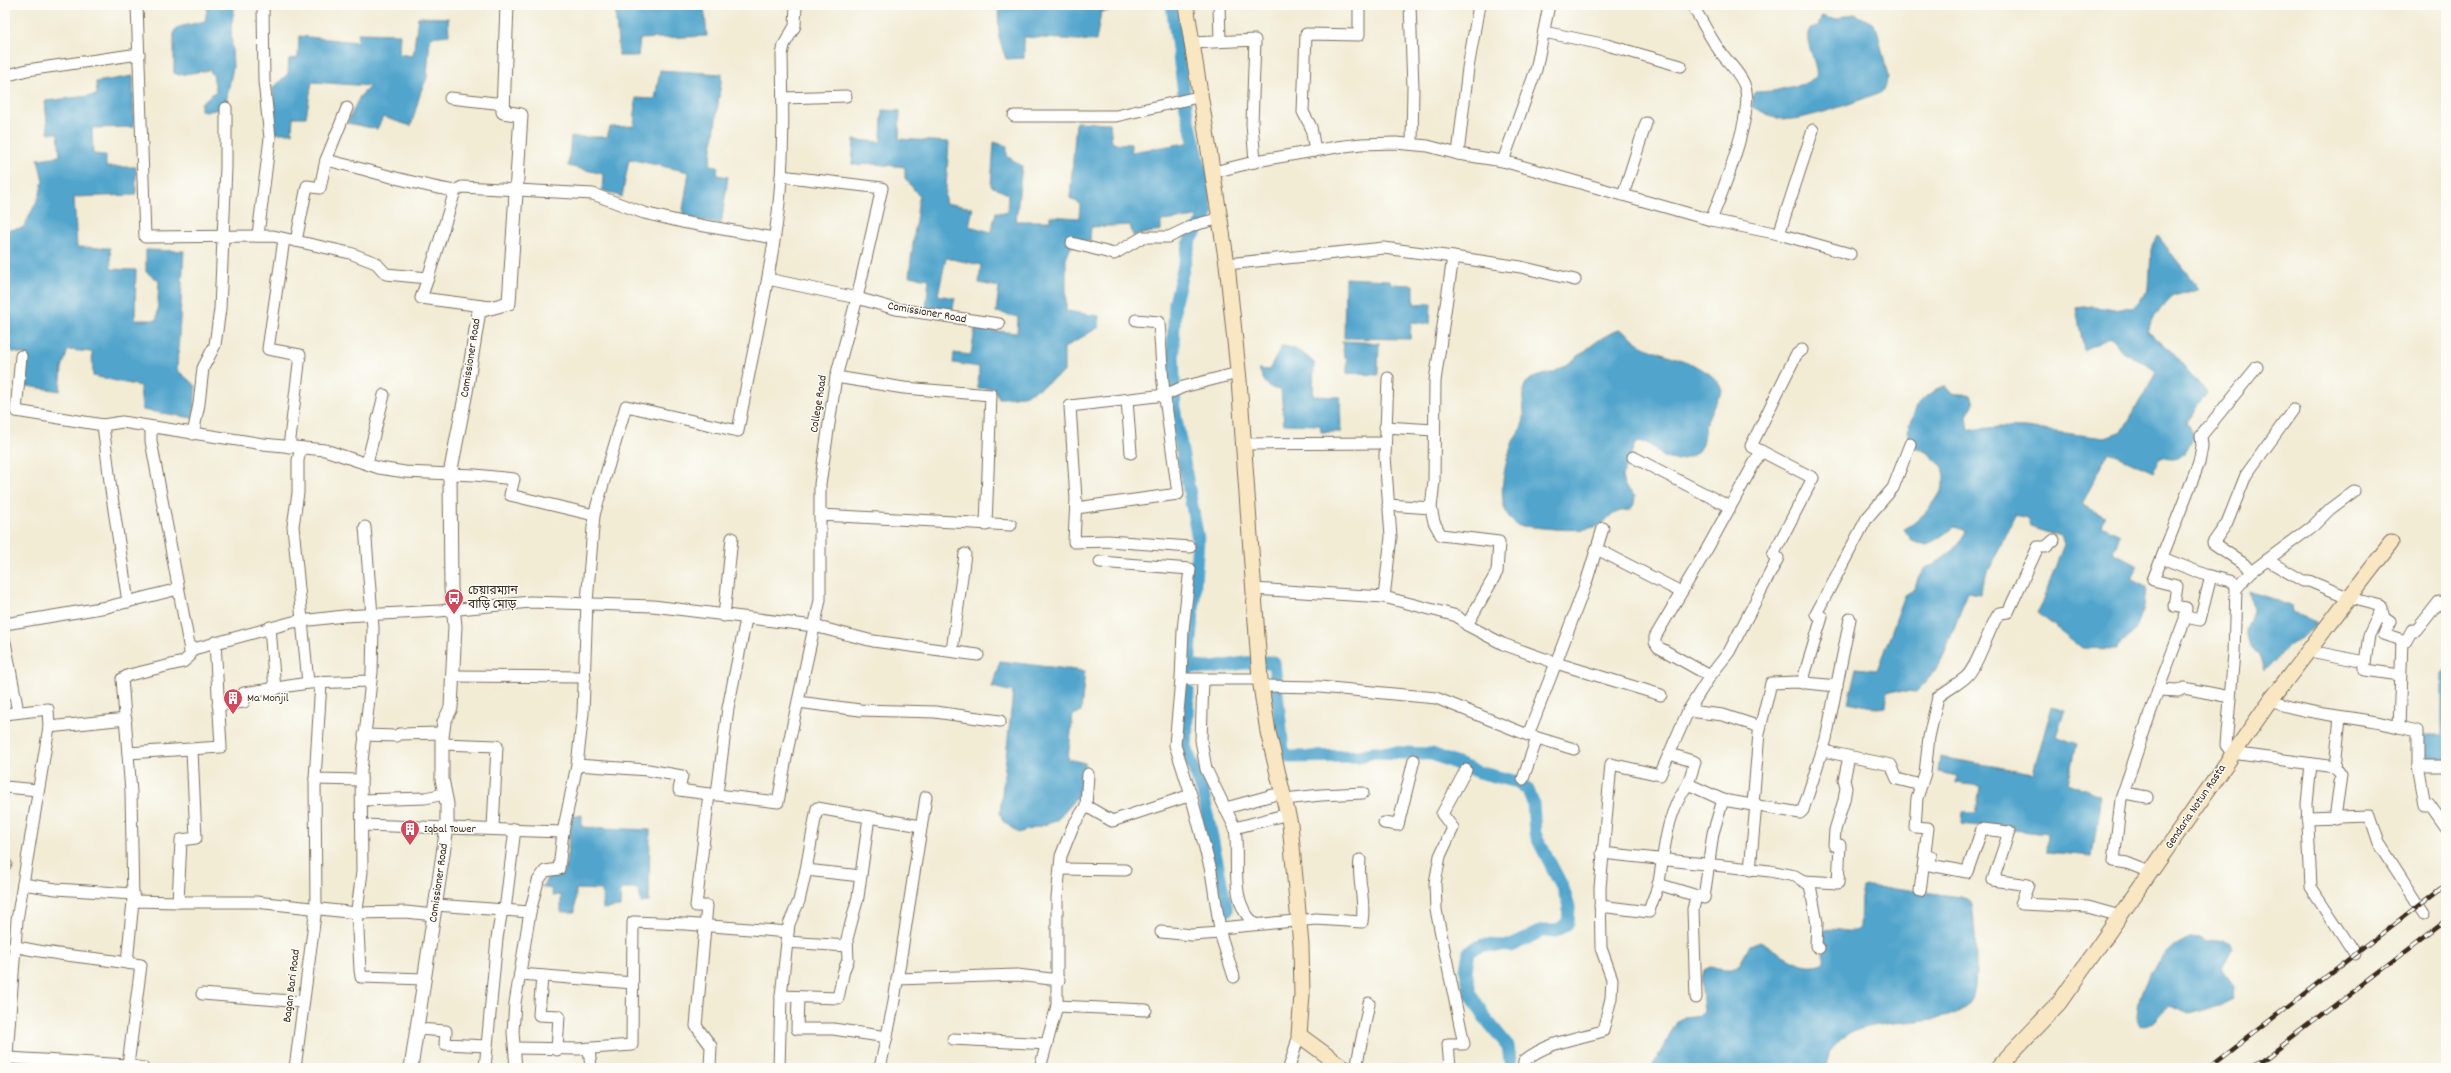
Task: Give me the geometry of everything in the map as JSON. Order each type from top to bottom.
[{"type":"main road","points":[[1186,5],[1199,97],[1214,172],[1216,219],[1227,264],[1238,374],[1257,644],[1263,681],[1268,732],[1279,797],[1288,814],[1298,920],[1302,995],[1299,1035],[1344,1068]]},
{"type":"main road","name":"Gendaria Notun Rasta","points":[[1997,1068],[2059,1003],[2152,873],[2232,753],[2391,543]]},
{"type":"street","points":[[137,5],[145,237],[258,235],[296,241],[350,253],[376,263],[386,274],[428,278]]},
{"type":"street","points":[[258,235],[270,138],[264,81],[263,5]]},
{"type":"street","points":[[450,98],[504,104],[507,5]]},
{"type":"street","points":[[516,1068],[513,1032],[520,974],[530,912],[538,881],[544,871],[559,869],[564,832],[578,765],[585,677],[587,602],[594,515],[626,406],[738,431],[768,279],[774,238],[781,176],[783,98],[782,55],[784,45],[795,26],[796,5]]},
{"type":"street","points":[[1219,5],[1220,40]]},
{"type":"street","points":[[1315,151],[1312,127],[1303,112],[1306,34],[1359,35],[1359,5]]},
{"type":"street","points":[[1410,5],[1413,87],[1411,112],[1412,144]]},
{"type":"street","points":[[1458,154],[1468,68],[1479,5]]},
{"type":"street","points":[[1503,161],[1536,70],[1549,5]]},
{"type":"street","points":[[1692,5],[1718,48],[1745,86],[1746,107],[1742,131],[1711,220]]},
{"type":"street","points":[[1544,32],[1607,45],[1681,66]]},
{"type":"street","points":[[1192,43],[1220,40],[1255,40],[1252,124],[1255,162]]},
{"type":"street","points":[[5,76],[27,70],[139,54]]},
{"type":"street","points":[[783,98],[846,96]]},
{"type":"street","points":[[1014,116],[1116,116],[1199,97]]},
{"type":"street","name":"Comissioner Road","points":[[411,1068],[447,827],[447,804],[444,794],[441,769],[444,722],[451,708],[454,676],[454,609],[451,588],[450,474],[466,392],[479,311],[509,303],[521,115],[503,112],[504,104]]},
{"type":"street","points":[[192,434],[199,404],[203,368],[215,345],[220,309],[224,236],[226,108]]},
{"type":"street","points":[[296,241],[307,186],[320,188],[326,160],[347,108]]},
{"type":"street","points":[[1623,195],[1646,123]]},
{"type":"street","points":[[1779,234],[1813,130]]},
{"type":"street","points":[[1214,172],[1255,162],[1361,144],[1412,144],[1428,146],[1458,154],[1503,161],[1711,220],[1779,234],[1850,254]]},
{"type":"street","points":[[326,160],[381,173],[416,184],[455,191],[471,187],[517,191],[593,194],[644,213],[674,220],[774,238]]},
{"type":"street","name":"College Road","points":[[713,794],[778,802],[820,600],[820,484],[836,377],[857,298],[882,188],[781,176]]},
{"type":"street","points":[[455,191],[421,298],[493,307]]},
{"type":"street","points":[[1072,243],[1114,254],[1143,237],[1169,237],[1194,226],[1216,219]]},
{"type":"street","points":[[284,239],[268,349],[300,355],[288,447]]},
{"type":"street","points":[[1227,264],[1384,248],[1521,267],[1575,280]]},
{"type":"street","points":[[1453,257],[1435,381],[1434,481],[1431,508],[1434,522],[1441,535],[1500,542],[1497,572],[1467,625]]},
{"type":"street","name":"Comissioner Road","points":[[768,279],[857,298],[896,309],[999,324]]},
{"type":"street","points":[[1076,508],[1178,494],[1165,395],[1159,322],[1136,320]]},
{"type":"street","points":[[1523,1068],[1524,1061],[1544,1048],[1568,1039],[1603,1031],[1611,998],[1612,979],[1601,948],[1600,906],[1602,853],[1611,764],[1660,775],[1688,711],[1710,676],[1728,652],[1778,558],[1773,555],[1814,478],[1751,446],[1796,355],[1802,350]]},
{"type":"street","points":[[21,356],[16,411],[103,425],[122,422],[192,434],[288,447],[325,450],[367,463],[405,472],[514,479],[510,495],[594,515]]},
{"type":"street","points":[[2152,873],[2127,863],[2114,861],[2119,816],[2124,793],[2128,785],[2129,771],[2186,617],[2186,608],[2174,606],[2177,586],[2153,580],[2199,463],[2202,446],[2201,436],[2257,367]]},
{"type":"street","points":[[1190,547],[1108,541],[1074,542],[1076,508],[1074,440],[1070,406],[1165,395],[1183,387],[1238,374]]},
{"type":"street","points":[[836,377],[904,388],[990,395],[986,525]]},
{"type":"street","points":[[1384,597],[1391,537],[1388,505],[1386,443],[1388,378]]},
{"type":"street","points":[[367,463],[384,395]]},
{"type":"street","points":[[1127,400],[1131,453]]},
{"type":"street","points":[[2251,572],[2244,564],[2213,543],[2227,523],[2246,475],[2293,410]]},
{"type":"street","points":[[103,425],[128,602]]},
{"type":"street","points":[[1386,427],[1434,430]]},
{"type":"street","points":[[127,963],[133,898],[128,752],[122,679],[129,675],[183,662],[190,656],[151,428]]},
{"type":"street","points":[[1242,444],[1386,443]]},
{"type":"street","points":[[1802,683],[1822,617],[1816,614],[1867,518],[1893,488],[1910,444]]},
{"type":"street","points":[[301,448],[298,460],[298,493],[293,526],[308,683]]},
{"type":"street","points":[[1710,676],[1658,647],[1654,642],[1655,637],[1761,452]]},
{"type":"street","points":[[1633,457],[1730,506]]},
{"type":"street","points":[[2335,766],[2232,753],[2226,745],[2238,586],[2251,572],[2313,526],[2330,509],[2354,491]]},
{"type":"street","points":[[1388,505],[1431,508]]},
{"type":"street","points":[[820,516],[1011,525]]},
{"type":"street","points":[[365,526],[372,615],[370,681],[361,780],[362,872],[357,914],[361,977],[425,980]]},
{"type":"street","points":[[1523,779],[1532,737],[1603,528]]},
{"type":"street","points":[[724,616],[732,538]]},
{"type":"street","points":[[1920,891],[1928,828],[1915,827],[1917,798],[1921,785],[1938,697],[1966,676],[1975,664],[1995,619],[1999,613],[2008,612],[2038,547],[2046,547],[2054,540]]},
{"type":"street","points":[[1597,549],[1681,592]]},
{"type":"street","points":[[952,651],[964,554]]},
{"type":"street","points":[[2162,558],[2211,576],[2230,581],[2238,586]]},
{"type":"street","points":[[2267,560],[2303,581],[2309,581],[2350,598],[2381,606],[2384,618],[2390,622],[2384,634],[2406,641],[2412,630],[2416,631],[2439,602]]},
{"type":"street","points":[[1100,562],[1190,569],[1183,630],[1181,679],[1175,744],[1191,795],[1211,871],[1220,931],[1234,978]]},
{"type":"street","points":[[2186,617],[2200,620],[2211,576]]},
{"type":"street","points":[[5,624],[107,608],[178,589]]},
{"type":"street","points":[[1254,589],[1384,597],[1457,616],[1467,625],[1503,644],[1556,663],[1661,695]]},
{"type":"street","points":[[190,650],[270,627],[301,621],[530,602],[587,602],[653,606],[746,619],[814,626],[873,641],[952,651],[978,656]]},
{"type":"street","points":[[2382,608],[2369,635],[2365,670],[2400,675]]},
{"type":"street","points":[[710,1068],[712,1046],[696,1026],[704,925],[707,906],[696,906],[713,794],[746,619]]},
{"type":"street","points":[[1688,784],[1723,800],[1754,804],[1800,813],[1804,810],[1823,751],[1850,619]]},
{"type":"street","points":[[270,627],[275,690]]},
{"type":"street","points":[[2399,727],[2402,640]]},
{"type":"street","points":[[5,642],[18,712]]},
{"type":"street","points":[[128,752],[221,748],[215,642]]},
{"type":"street","points":[[2310,651],[2365,662]]},
{"type":"street","points":[[454,676],[585,677]]},
{"type":"street","points":[[1181,679],[1263,681],[1284,685],[1436,698],[1532,737],[1574,749]]},
{"type":"street","points":[[1203,680],[1201,740],[1206,769],[1235,828],[1239,901],[1246,916],[1254,923]]},
{"type":"street","points":[[218,705],[244,702],[244,693],[275,690],[308,683],[370,681]]},
{"type":"street","name":"Bagan Bari Road","points":[[295,1068],[316,908],[315,779],[321,682]]},
{"type":"street","points":[[1750,870],[1760,727],[1771,683],[1802,683],[1836,686]]},
{"type":"street","points":[[2158,690],[2178,691],[2184,688],[2230,697]]},
{"type":"street","points":[[2270,701],[2296,710],[2375,721],[2418,730],[2418,766],[2425,805],[2429,803],[2446,827]]},
{"type":"street","points":[[798,702],[860,710],[935,712],[1000,721]]},
{"type":"street","points":[[5,714],[48,708],[48,727],[14,946],[7,1063],[128,1065],[143,1068]]},
{"type":"street","points":[[1688,711],[1722,715],[1760,727]]},
{"type":"street","points":[[2335,818],[2341,775],[2335,766],[2340,717]]},
{"type":"street","points":[[48,727],[126,719]]},
{"type":"street","points":[[364,735],[387,737],[397,736],[399,734],[497,746],[493,828]]},
{"type":"street","points":[[178,902],[181,840],[196,838],[192,750]]},
{"type":"street","points":[[1823,751],[1891,765],[1897,779],[1921,785]]},
{"type":"street","points":[[1600,906],[1649,912],[1658,884],[1662,860],[1677,800],[1688,784],[1695,762],[1670,754]]},
{"type":"street","points":[[1804,882],[1838,883],[1840,845],[1834,845],[1835,830],[1844,800],[1846,788],[1844,780],[1849,757]]},
{"type":"street","points":[[1384,823],[1398,825],[1414,760]]},
{"type":"street","points":[[2311,764],[2307,818],[2311,844],[2311,887],[2355,954]]},
{"type":"street","points":[[578,765],[648,770],[682,776],[679,790],[713,794]]},
{"type":"street","points":[[2418,766],[2446,766]]},
{"type":"street","points":[[1450,1068],[1448,1044],[1464,1044],[1450,966],[1436,910],[1435,883],[1440,856],[1453,828],[1442,814],[1466,770]]},
{"type":"street","points":[[1040,1068],[1057,1006],[1059,980],[1056,945],[1061,856],[1074,826],[1086,806],[1088,774]]},
{"type":"street","points":[[315,779],[361,780]]},
{"type":"street","points":[[5,788],[38,790]]},
{"type":"street","points":[[1226,808],[1279,797],[1363,793]]},
{"type":"street","points":[[2124,793],[2147,797]]},
{"type":"street","points":[[362,800],[425,798],[444,794]]},
{"type":"street","points":[[1086,806],[1112,822],[1191,795]]},
{"type":"street","points":[[880,1068],[897,979],[926,797]]},
{"type":"street","points":[[1658,884],[1696,897],[1704,898],[1716,817],[1723,800]]},
{"type":"street","points":[[779,1068],[781,996],[788,937],[799,901],[806,870],[817,808],[921,826]]},
{"type":"street","points":[[1235,828],[1288,814]]},
{"type":"street","points":[[2307,818],[2370,816],[2379,843],[2424,913]]},
{"type":"street","points":[[781,996],[838,998],[844,970],[848,960],[847,946],[861,876],[869,817]]},
{"type":"street","points":[[362,825],[493,828],[564,832]]},
{"type":"street","points":[[485,1068],[497,938],[504,910],[515,829]]},
{"type":"street","points":[[1924,855],[1931,856],[1930,865],[1967,872],[1982,829],[2009,832],[1993,880],[2028,885],[2021,904],[2088,907],[2120,916]]},
{"type":"street","points":[[1602,853],[1708,864],[1795,876],[1810,886],[1815,905],[1816,946],[1819,948]]},
{"type":"street","points":[[1161,932],[1198,935],[1254,923],[1298,920],[1362,922],[1365,907],[1358,875],[1360,860]]},
{"type":"street","points":[[1060,869],[1125,870]]},
{"type":"street","points":[[806,870],[861,876]]},
{"type":"street","points":[[23,884],[133,898],[178,902],[256,902],[357,914],[435,910],[504,910],[530,912]]},
{"type":"street","points":[[1696,897],[1693,909],[1696,998]]},
{"type":"street","points":[[515,1048],[557,1050],[632,1045],[633,922],[704,925],[847,946]]},
{"type":"street","points":[[14,946],[41,952],[74,955],[141,965],[128,1065]]},
{"type":"street","points":[[520,974],[633,983]]},
{"type":"street","points":[[897,979],[1017,975],[1059,980]]},
{"type":"street","points":[[542,976],[539,1015],[559,1016],[557,1050]]},
{"type":"street","points":[[202,994],[303,1002]]},
{"type":"street","points":[[798,997],[797,1029],[833,1029],[887,1037]]},
{"type":"street","points":[[1356,1068],[1369,1003]]},
{"type":"street","points":[[1057,1006],[1095,1009],[1103,1006],[1146,1010]]},
{"type":"street","points":[[417,1029],[446,1031],[445,1044],[487,1046]]},
{"type":"street","points":[[1289,1068],[1299,1035]]},
{"type":"street","points":[[953,1039],[1047,1044]]},
{"type":"street","points":[[589,1049],[591,1068]]},
{"type":"water","points":[[208,5],[235,5],[231,27],[233,67],[226,102],[220,109],[204,112],[201,110],[201,103],[216,91],[213,75],[209,70],[179,75],[174,73],[174,31],[179,27],[205,21]]},
{"type":"water","points":[[640,5],[704,5],[707,36],[640,39],[638,56],[619,56],[615,8],[639,8]]},
{"type":"water","points":[[998,5],[1160,5],[1101,12],[1096,41],[1024,37],[1024,58],[1006,59],[999,38]]},
{"type":"water","points":[[1855,14],[1872,23],[1877,29],[1888,77],[1884,90],[1863,99],[1817,114],[1790,119],[1777,118],[1752,107],[1753,96],[1756,92],[1773,91],[1804,84],[1816,77],[1815,63],[1808,39],[1808,33],[1811,28],[1818,26],[1822,16],[1836,19]]},
{"type":"water","points":[[418,17],[448,18],[449,35],[430,37],[427,78],[421,91],[411,126],[383,117],[377,129],[347,123],[360,96],[370,86],[312,82],[306,117],[293,117],[292,133],[274,133],[273,87],[288,74],[289,59],[298,58],[299,36],[357,42],[358,33],[400,34],[399,54],[413,56]]},
{"type":"water","points":[[660,70],[722,74],[710,165],[718,166],[717,175],[728,177],[721,225],[682,216],[689,172],[629,159],[622,197],[602,190],[603,174],[568,166],[571,137],[607,137],[610,127],[634,126],[636,98],[655,99]]},
{"type":"water","points":[[133,76],[134,127],[92,128],[93,154],[106,155],[106,167],[136,167],[136,195],[74,197],[77,247],[110,248],[111,269],[136,270],[135,320],[157,320],[159,281],[146,272],[146,250],[184,251],[177,370],[196,386],[193,418],[142,410],[140,386],[93,376],[92,352],[68,350],[62,368],[60,391],[27,386],[26,355],[5,350],[5,230],[23,228],[39,197],[43,181],[38,159],[60,156],[58,133],[48,133],[45,101],[97,95],[96,82]]},
{"type":"water","points":[[882,110],[900,111],[899,139],[949,142],[945,203],[973,208],[969,226],[991,232],[996,212],[1007,213],[1008,194],[991,186],[994,142],[1007,146],[1007,156],[1022,166],[1016,221],[1050,221],[1050,216],[1079,218],[1080,204],[1070,198],[1076,122],[1110,123],[1112,143],[1131,144],[1131,152],[1193,142],[1204,202],[1198,217],[1161,221],[1161,230],[1133,236],[1130,225],[1091,227],[1090,241],[1071,247],[1066,259],[1066,311],[1099,316],[1099,327],[1064,348],[1064,372],[1026,394],[1009,398],[999,398],[993,388],[978,389],[979,367],[953,363],[954,353],[971,355],[975,329],[1017,333],[1018,317],[996,312],[999,287],[979,283],[981,265],[946,258],[938,295],[955,298],[952,313],[926,308],[929,279],[909,276],[919,196],[905,178],[905,167],[864,163],[861,166],[852,164],[854,140],[881,142]]},
{"type":"water","points":[[2158,236],[2199,289],[2173,296],[2150,322],[2146,331],[2171,351],[2207,393],[2186,422],[2194,437],[2185,452],[2179,458],[2169,459],[2162,457],[2153,472],[2109,452],[2082,504],[2105,517],[2102,526],[2120,535],[2113,552],[2138,565],[2131,579],[2146,587],[2142,615],[2135,629],[2115,649],[2082,648],[2038,613],[2064,544],[2061,537],[2030,527],[2027,518],[2015,515],[1981,587],[1980,594],[1968,592],[1942,659],[1932,675],[1916,692],[1888,690],[1886,707],[1877,708],[1848,702],[1856,668],[1877,670],[1905,595],[1915,589],[1918,578],[1925,568],[1937,563],[1949,554],[1959,543],[1965,531],[1955,527],[1926,546],[1912,541],[1904,529],[1922,516],[1934,503],[1945,480],[1943,467],[1928,453],[1913,446],[1907,431],[1919,403],[1929,394],[1945,386],[1951,393],[1971,395],[1974,403],[1967,416],[1969,430],[1999,427],[2025,428],[2105,438],[2122,432],[2157,371],[2122,351],[2111,337],[2084,350],[2076,308],[2092,306],[2114,310],[2135,306],[2149,289],[2151,249]]},
{"type":"water","points":[[1345,278],[1390,280],[1391,284],[1414,285],[1414,304],[1431,303],[1430,324],[1411,322],[1410,339],[1344,338]]},
{"type":"water","points":[[1619,330],[1628,334],[1648,348],[1698,367],[1717,381],[1722,391],[1705,426],[1699,450],[1689,457],[1678,460],[1663,456],[1648,444],[1642,442],[1635,444],[1622,477],[1624,485],[1635,496],[1634,504],[1630,510],[1617,513],[1603,523],[1586,529],[1577,530],[1519,526],[1505,511],[1502,488],[1506,465],[1513,441],[1523,423],[1524,386],[1533,378],[1556,371],[1572,361],[1602,338]]},
{"type":"water","points":[[1342,341],[1379,343],[1378,375],[1347,373],[1347,358],[1344,357]]},
{"type":"water","points":[[1282,346],[1292,348],[1300,352],[1314,363],[1313,396],[1340,397],[1341,432],[1321,432],[1320,425],[1284,424],[1281,390],[1269,386],[1259,369],[1269,370]]},
{"type":"water","points":[[2249,590],[2291,605],[2292,613],[2319,623],[2303,638],[2288,646],[2264,671],[2259,655],[2249,644],[2246,630],[2253,610]]},
{"type":"water","points":[[1000,661],[1085,671],[1081,712],[1073,715],[1068,759],[1085,763],[1086,786],[1056,821],[1018,833],[1003,821],[1000,813],[1013,692],[992,687]]},
{"type":"water","points":[[2446,671],[2446,763],[2419,763],[2420,735],[2442,735],[2442,674]]},
{"type":"water","points":[[2052,706],[2065,710],[2056,736],[2077,744],[2068,783],[2101,795],[2092,856],[2046,852],[2047,834],[1962,824],[1963,812],[1976,813],[1980,786],[1956,783],[1957,776],[1938,772],[1940,757],[2033,773]]},
{"type":"water","points":[[582,815],[582,827],[650,830],[649,902],[641,903],[639,889],[621,889],[620,907],[603,909],[602,890],[576,889],[575,912],[561,912],[561,895],[553,896],[551,889],[542,887],[549,875],[565,871],[572,817]]},
{"type":"water","points":[[1863,888],[1894,888],[1961,897],[1967,899],[1972,905],[1976,967],[1974,991],[1972,999],[1960,1011],[1942,1017],[1870,1027],[1849,1034],[1834,1047],[1827,1068],[1652,1068],[1677,1022],[1684,1017],[1701,1015],[1704,1011],[1701,982],[1704,970],[1710,967],[1727,969],[1736,968],[1750,945],[1760,941],[1799,963],[1815,965],[1823,962],[1824,931],[1833,929],[1852,931],[1857,930],[1860,927],[1861,893]]},
{"type":"water","points":[[2192,937],[2201,938],[2207,942],[2224,940],[2230,943],[2232,949],[2222,967],[2234,988],[2233,999],[2219,1006],[2189,1014],[2171,1006],[2167,1008],[2153,1023],[2145,1026],[2140,1025],[2137,1016],[2140,997],[2149,975],[2163,956],[2182,942]]},
{"type":"waterway","points":[[1172,5],[1186,108],[1202,174],[1207,214],[1190,241],[1175,302],[1173,347],[1175,413],[1198,539],[1189,669]]},
{"type":"waterway","points":[[1189,665],[1210,668],[1245,663],[1274,662],[1283,751],[1290,757],[1359,756],[1375,752],[1432,754],[1478,772],[1518,782],[1528,790],[1533,803],[1535,834],[1563,888],[1569,907],[1568,923],[1556,931],[1542,931],[1511,946],[1483,945],[1469,951],[1466,971],[1470,992],[1485,1018],[1508,1046],[1511,1068]]},
{"type":"waterway","points":[[1188,690],[1186,748],[1203,793],[1227,911]]},
{"type":"railway","points":[[2208,1068],[2446,884]]},
{"type":"railway","points":[[2253,1068],[2446,920]]},
{"type":"place","name":"চেয়ারম্যান বাড়ি মোড়","points":[[454,615]]},
{"type":"place","name":"Ma Monjil","points":[[233,715]]},
{"type":"place","name":"Iqbal Tower","points":[[410,846]]}]
